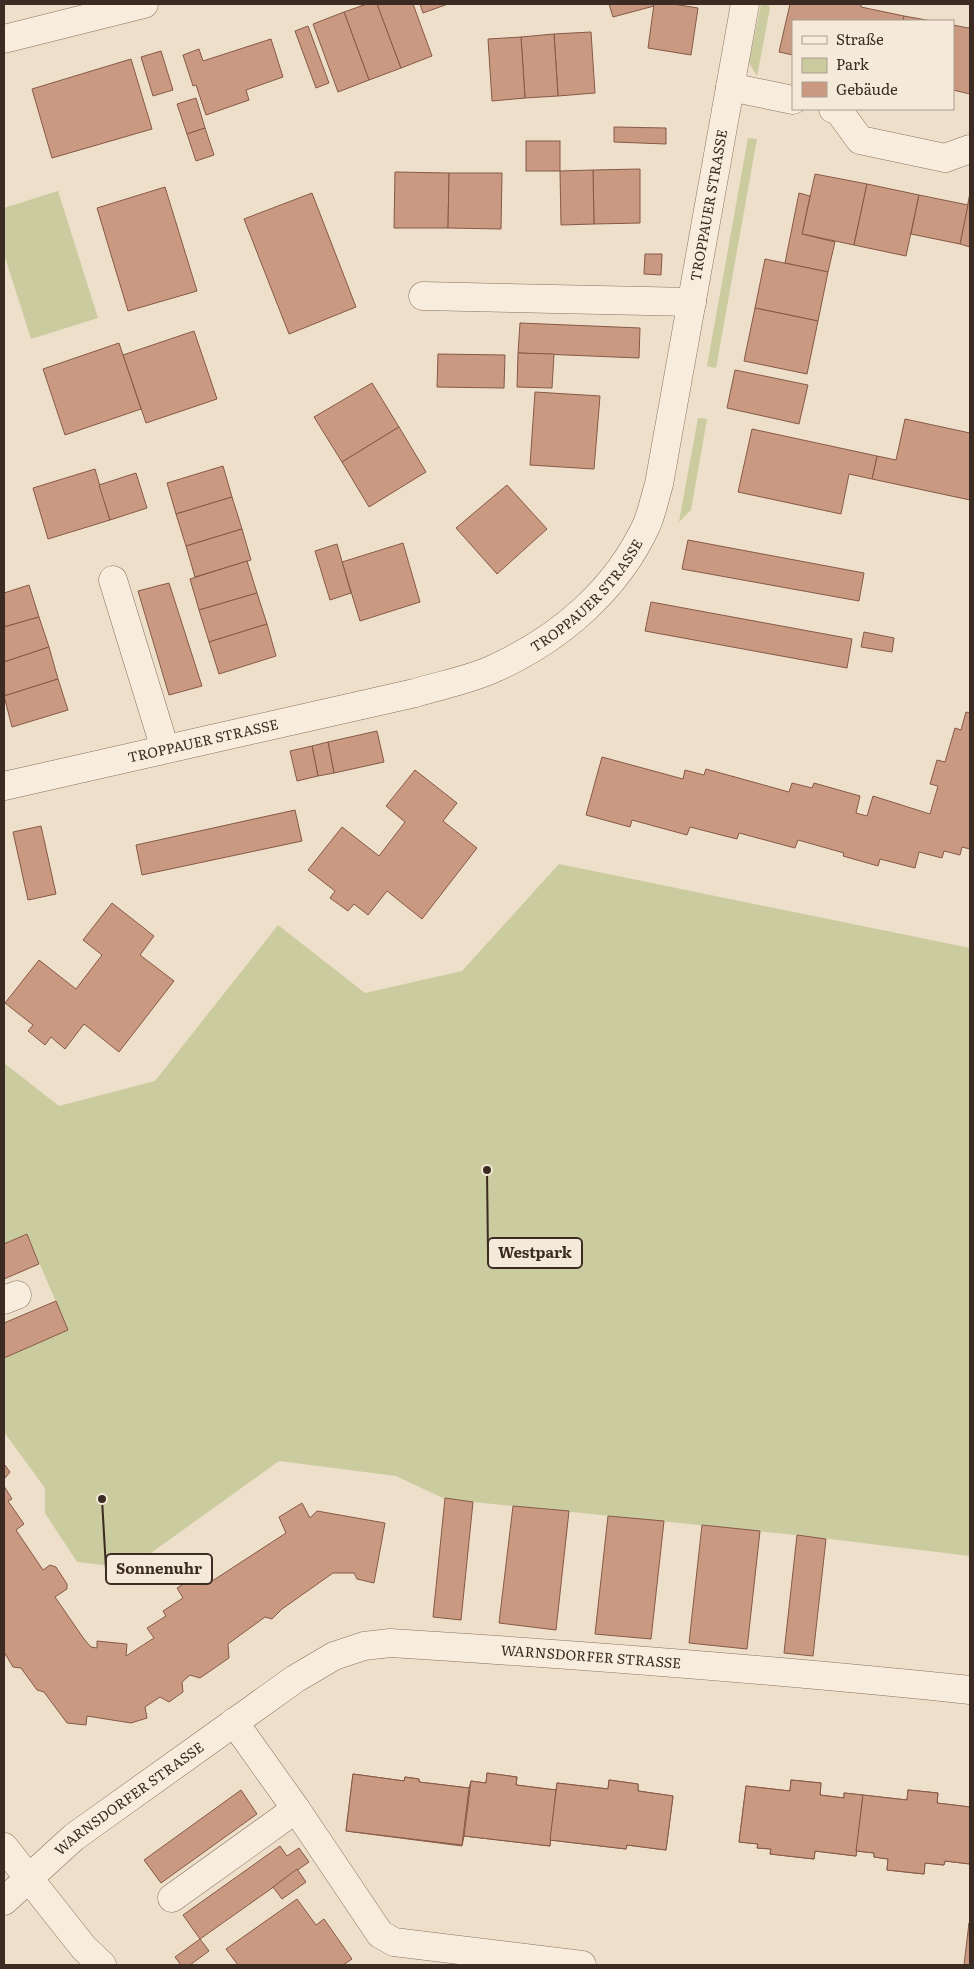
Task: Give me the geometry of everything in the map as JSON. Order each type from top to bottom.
[{"type":"street","points":[[4,39],[144,4]]},
{"type":"street","name":"TROPPAUER STRASSE","points":[[4,786],[415,693],[469,677],[494,668],[557,633],[620,570],[648,522],[659,484],[745,4]]},
{"type":"street","points":[[730,87],[792,100]]},
{"type":"street","points":[[838,110],[860,140],[945,158],[970,149]]},
{"type":"street","points":[[423,296],[692,302]]},
{"type":"street","points":[[113,580],[165,749]]},
{"type":"street","name":"WARNSDORFER STRASSE","points":[[4,1901],[74,1836],[234,1722],[295,1679],[334,1656],[364,1646],[390,1643],[715,1666],[970,1690]]},
{"type":"street","points":[[234,1722],[296,1809],[380,1934],[394,1942],[582,1965]]},
{"type":"street","points":[[172,1898],[296,1809]]},
{"type":"street","points":[[4,1847],[84,1948],[102,1965]]},
{"type":"green space","points":[[761,4],[768,4],[770,8],[757,76],[749,63]]},
{"type":"green space","points":[[748,138],[757,139],[716,368],[707,366]]},
{"type":"green space","points":[[58,191],[98,318],[31,339],[4,254],[4,208]]},
{"type":"green space","points":[[698,418],[707,419],[691,510],[679,522]]},
{"type":"green space","points":[[559,864],[970,948],[970,1556],[797,1535],[445,1499],[396,1476],[279,1461],[130,1568],[77,1562],[45,1513],[45,1488],[4,1432],[4,1358],[68,1330],[27,1234],[4,1244],[4,1063],[59,1106],[155,1081],[278,925],[365,993],[462,971]]},
{"type":"building","points":[[367,4],[377,4],[401,68],[369,80],[344,12]]},
{"type":"building","points":[[377,4],[413,4],[432,56],[401,68]]},
{"type":"building","points":[[420,4],[448,4],[423,13]]},
{"type":"building","points":[[609,4],[654,4],[654,6],[613,17]]},
{"type":"building","points":[[654,4],[673,4],[698,8],[691,55],[648,48]]},
{"type":"building","points":[[790,4],[861,4],[861,7],[904,16],[903,20],[792,20],[792,55],[779,52]]},
{"type":"building","points":[[344,12],[369,80],[338,92],[313,24]]},
{"type":"building","points":[[904,16],[926,20],[903,20]]},
{"type":"building","points":[[954,25],[970,27],[970,94],[954,90]]},
{"type":"building","points":[[308,26],[329,83],[316,88],[295,31]]},
{"type":"building","points":[[591,32],[595,93],[558,96],[554,34]]},
{"type":"building","points":[[554,34],[558,96],[525,98],[521,37]]},
{"type":"building","points":[[521,37],[525,98],[492,101],[488,39]]},
{"type":"building","points":[[271,39],[283,77],[246,90],[249,100],[206,115],[196,85],[193,86],[183,55],[199,49],[203,61]]},
{"type":"building","points":[[161,51],[173,90],[153,96],[141,57]]},
{"type":"building","points":[[131,59],[152,129],[52,158],[32,89]]},
{"type":"building","points":[[196,98],[205,128],[187,134],[177,104]]},
{"type":"building","points":[[614,127],[666,128],[666,144],[614,142]]},
{"type":"building","points":[[205,128],[214,155],[196,161],[187,134]]},
{"type":"building","points":[[526,141],[560,141],[560,171],[526,171]]},
{"type":"building","points":[[640,169],[640,223],[594,224],[593,170]]},
{"type":"building","points":[[593,170],[594,224],[561,225],[560,171]]},
{"type":"building","points":[[395,172],[449,173],[448,228],[394,228]]},
{"type":"building","points":[[449,173],[502,173],[501,229],[448,228]]},
{"type":"building","points":[[815,174],[867,184],[854,245],[802,234]]},
{"type":"building","points":[[867,184],[919,195],[906,256],[854,245]]},
{"type":"building","points":[[165,187],[197,291],[128,311],[97,208]]},
{"type":"building","points":[[312,193],[356,307],[289,334],[244,219]]},
{"type":"building","points":[[799,193],[810,196],[802,234],[835,242],[828,272],[785,263]]},
{"type":"building","points":[[970,193],[970,247],[960,244]]},
{"type":"building","points":[[919,195],[968,205],[960,244],[911,234]]},
{"type":"building","points":[[645,254],[662,254],[661,275],[644,274]]},
{"type":"building","points":[[765,259],[828,272],[818,321],[755,308]]},
{"type":"building","points":[[755,308],[818,321],[807,374],[744,361]]},
{"type":"building","points":[[520,323],[640,328],[639,358],[518,353]]},
{"type":"building","points":[[194,331],[217,399],[146,423],[123,355]]},
{"type":"building","points":[[119,343],[141,409],[65,435],[43,369]]},
{"type":"building","points":[[518,353],[554,354],[552,388],[517,387]]},
{"type":"building","points":[[438,354],[505,355],[504,388],[437,387]]},
{"type":"building","points":[[735,370],[808,385],[799,424],[727,408]]},
{"type":"building","points":[[372,383],[399,427],[342,462],[314,417]]},
{"type":"building","points":[[535,392],[600,396],[594,469],[530,465]]},
{"type":"building","points":[[905,419],[970,433],[970,500],[872,479],[877,456],[896,460]]},
{"type":"building","points":[[399,427],[426,472],[369,507],[342,462]]},
{"type":"building","points":[[752,429],[877,456],[872,479],[849,474],[841,514],[738,492]]},
{"type":"building","points":[[223,466],[232,497],[176,514],[167,483]]},
{"type":"building","points":[[95,469],[110,520],[48,539],[33,488]]},
{"type":"building","points":[[136,473],[147,508],[110,520],[99,485]]},
{"type":"building","points":[[507,485],[547,529],[497,574],[456,528]]},
{"type":"building","points":[[232,497],[242,529],[186,546],[176,514]]},
{"type":"building","points":[[242,529],[251,560],[195,577],[186,546]]},
{"type":"building","points":[[688,540],[864,573],[859,601],[682,569]]},
{"type":"building","points":[[403,543],[420,602],[360,621],[342,562]]},
{"type":"building","points":[[337,544],[351,593],[330,600],[315,551]]},
{"type":"building","points":[[247,561],[257,593],[199,610],[190,579]]},
{"type":"building","points":[[169,583],[202,686],[169,695],[138,591]]},
{"type":"building","points":[[29,585],[39,617],[4,627],[4,593]]},
{"type":"building","points":[[257,593],[267,624],[209,642],[199,610]]},
{"type":"building","points":[[651,602],[852,639],[847,668],[645,631]]},
{"type":"building","points":[[39,617],[49,647],[4,662],[4,627]]},
{"type":"building","points":[[267,624],[276,656],[219,674],[209,642]]},
{"type":"building","points":[[864,632],[894,638],[892,652],[861,647]]},
{"type":"building","points":[[49,647],[58,679],[4,696],[4,662]]},
{"type":"building","points":[[58,679],[68,710],[12,727],[4,696]]},
{"type":"building","points":[[966,712],[970,713],[970,849],[962,847],[960,855],[944,851],[942,858],[919,852],[915,868],[880,859],[878,866],[843,856],[844,853],[798,840],[795,848],[739,833],[737,839],[690,827],[687,835],[632,820],[630,827],[586,815],[602,757],[683,779],[685,770],[704,775],[706,769],[789,792],[792,783],[812,788],[814,783],[860,796],[856,813],[867,816],[873,796],[930,814],[938,786],[930,784],[937,760],[945,762],[955,728],[961,730]]},
{"type":"building","points":[[377,731],[384,762],[334,773],[328,742]]},
{"type":"building","points":[[328,742],[334,773],[318,776],[312,746]]},
{"type":"building","points":[[312,746],[318,776],[297,781],[290,751]]},
{"type":"building","points":[[415,770],[457,803],[443,821],[477,848],[422,919],[387,891],[368,915],[354,904],[348,911],[330,898],[335,891],[308,870],[342,827],[379,856],[405,822],[386,806]]},
{"type":"building","points":[[295,810],[302,841],[142,875],[136,845]]},
{"type":"building","points":[[41,826],[56,894],[28,900],[13,832]]},
{"type":"building","points":[[112,903],[154,936],[140,955],[174,981],[119,1052],[84,1024],[65,1049],[51,1037],[45,1045],[28,1031],[33,1025],[5,1003],[39,960],[76,989],[102,955],[83,940]]},
{"type":"building","points":[[27,1234],[39,1264],[4,1279],[4,1244]]},
{"type":"building","points":[[56,1301],[68,1330],[4,1358],[4,1323]]},
{"type":"building","points":[[4,1464],[10,1472],[4,1479]]},
{"type":"building","points":[[4,1486],[12,1499],[8,1501],[24,1524],[16,1530],[43,1570],[50,1565],[56,1567],[67,1584],[67,1589],[55,1597],[84,1639],[91,1647],[97,1648],[97,1641],[127,1644],[126,1656],[154,1638],[147,1628],[166,1616],[163,1611],[183,1598],[177,1588],[199,1575],[206,1585],[286,1533],[279,1517],[302,1503],[310,1518],[317,1511],[385,1523],[374,1583],[357,1579],[354,1573],[333,1573],[282,1609],[272,1619],[265,1617],[228,1644],[229,1658],[200,1678],[190,1675],[182,1682],[183,1692],[169,1702],[160,1697],[145,1707],[147,1718],[131,1723],[87,1716],[86,1725],[67,1723],[44,1692],[37,1690],[21,1668],[13,1667],[4,1652]]},
{"type":"building","points":[[445,1498],[473,1502],[461,1620],[433,1617]]},
{"type":"building","points":[[513,1506],[569,1511],[556,1630],[499,1623]]},
{"type":"building","points":[[608,1516],[664,1521],[651,1639],[595,1634]]},
{"type":"building","points":[[702,1525],[760,1531],[747,1649],[689,1643]]},
{"type":"building","points":[[797,1535],[826,1539],[813,1656],[784,1653]]},
{"type":"building","points":[[487,1773],[517,1777],[516,1785],[556,1790],[557,1783],[608,1789],[609,1780],[638,1784],[638,1791],[673,1796],[666,1850],[627,1845],[626,1849],[550,1840],[550,1846],[464,1836],[462,1846],[346,1831],[353,1774],[404,1781],[405,1777],[419,1779],[419,1782],[469,1788],[471,1781],[486,1783]]},
{"type":"building","points":[[487,1773],[517,1777],[516,1785],[556,1790],[550,1846],[464,1836],[471,1781],[486,1783]]},
{"type":"building","points":[[353,1774],[404,1781],[405,1777],[419,1779],[419,1782],[469,1788],[462,1845],[346,1831]]},
{"type":"building","points":[[609,1780],[638,1784],[638,1791],[673,1796],[666,1850],[627,1845],[626,1849],[550,1840],[557,1783],[608,1789]]},
{"type":"building","points":[[791,1780],[821,1783],[820,1795],[844,1798],[844,1793],[907,1800],[908,1790],[938,1793],[937,1803],[970,1807],[970,1864],[945,1861],[944,1865],[925,1863],[924,1874],[887,1870],[888,1859],[874,1857],[874,1853],[856,1851],[856,1856],[815,1851],[814,1859],[770,1854],[771,1849],[757,1848],[758,1844],[739,1842],[746,1786],[790,1791]]},
{"type":"building","points":[[791,1780],[821,1783],[820,1795],[844,1798],[844,1793],[863,1795],[856,1856],[815,1851],[814,1859],[770,1854],[771,1849],[757,1848],[758,1844],[739,1842],[746,1786],[790,1791]]},
{"type":"building","points":[[241,1790],[257,1814],[161,1883],[144,1860]]},
{"type":"building","points":[[908,1790],[938,1793],[937,1803],[970,1807],[970,1864],[945,1861],[944,1865],[925,1863],[924,1874],[887,1870],[888,1859],[874,1857],[874,1853],[856,1851],[863,1795],[907,1800]]},
{"type":"building","points":[[280,1846],[287,1856],[299,1848],[309,1862],[200,1939],[183,1915]]},
{"type":"building","points":[[297,1869],[306,1882],[282,1899],[273,1887]]},
{"type":"building","points":[[297,1899],[316,1925],[324,1919],[352,1959],[343,1965],[238,1965],[226,1949]]},
{"type":"building","points":[[969,1923],[970,1965],[964,1965]]},
{"type":"building","points":[[200,1939],[209,1951],[190,1965],[181,1965],[175,1957]]},
{"type":"place","name":"Westpark","points":[[487,1170]]},
{"type":"place","name":"Sonnenuhr","points":[[102,1499]]}]
